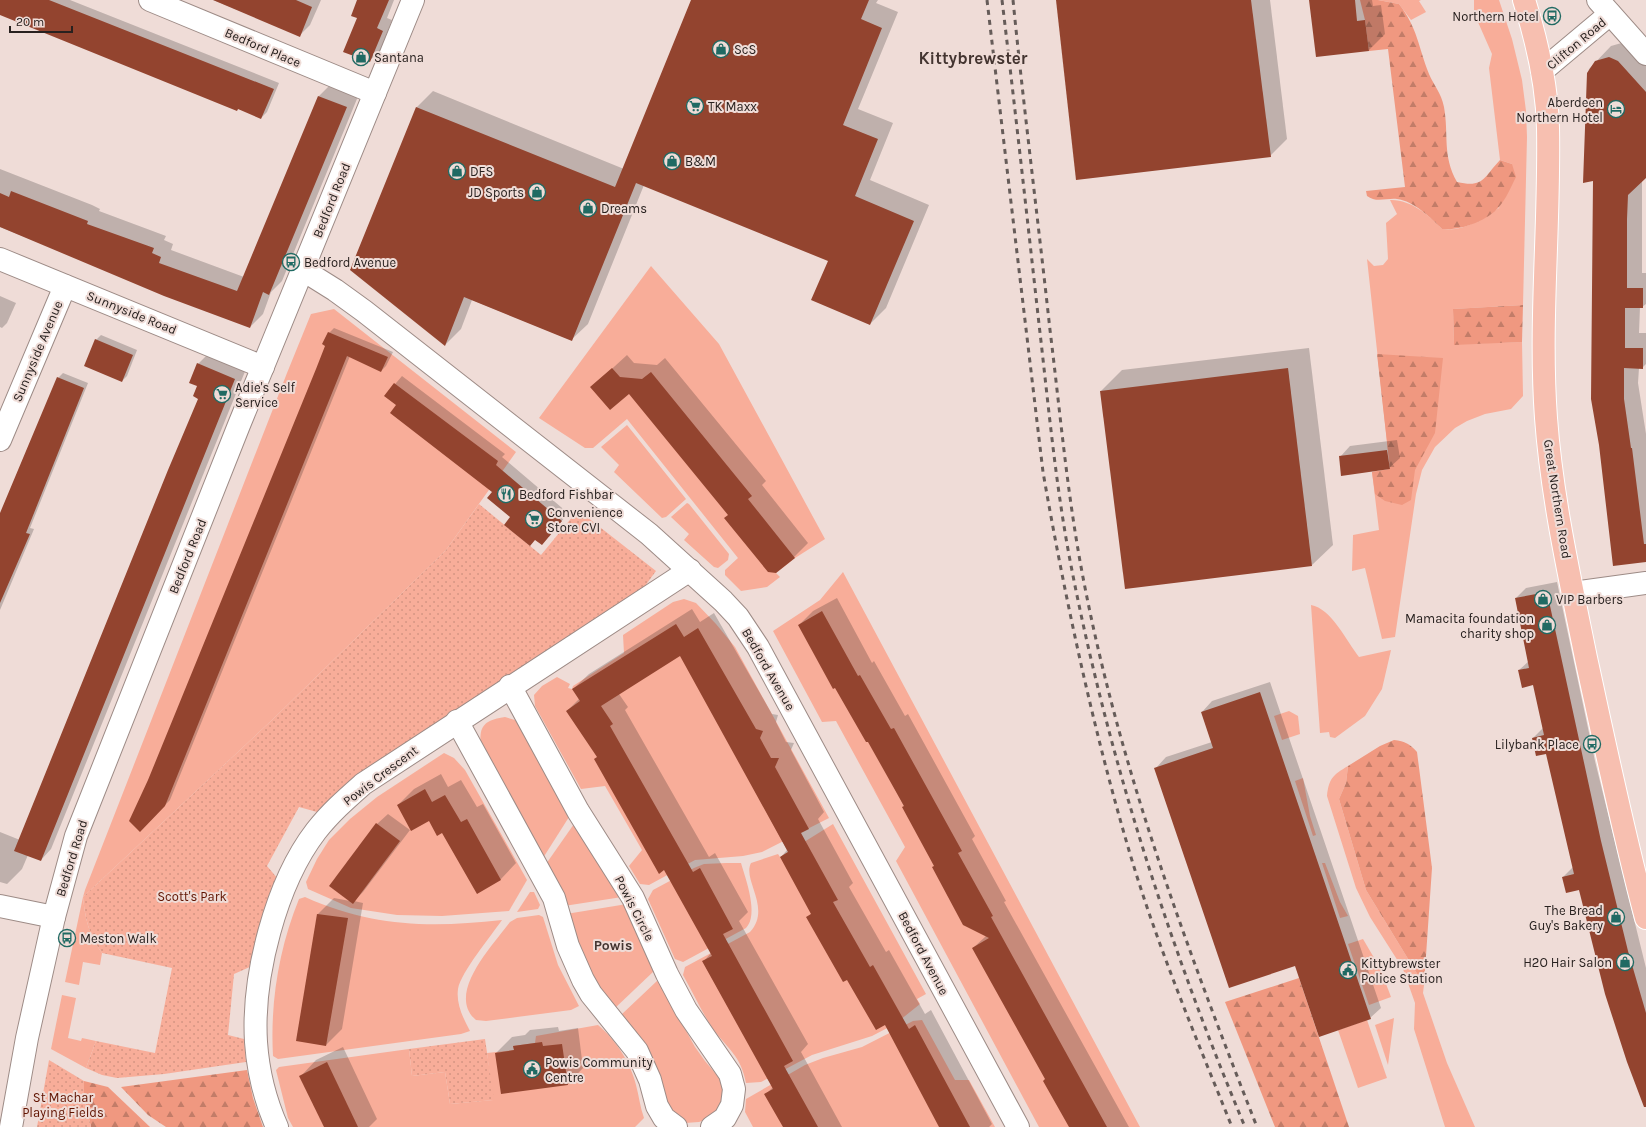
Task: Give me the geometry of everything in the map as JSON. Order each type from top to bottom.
[{"type":"main road","name":"Great Northern Road","points":[[1524,0],[1542,71],[1548,127],[1543,339],[1546,419],[1559,516],[1573,593],[1605,745],[1646,918]]},
{"type":"street","name":"Bedford Road","points":[[11,1127],[27,1038],[64,874],[88,806],[263,367],[413,0]]},
{"type":"street","name":"Bedford Place","points":[[162,2],[375,93]]},
{"type":"street","name":"Clifton Road","points":[[1542,71],[1604,7],[1646,54]]},
{"type":"street","name":"Sunnyside Road","points":[[0,259],[263,367]]},
{"type":"street","name":"Bedford Avenue","points":[[303,270],[336,290],[637,525],[690,570],[738,617],[758,647],[1018,1127]]},
{"type":"street","name":"Sunnyside Avenue","points":[[0,440],[65,286]]},
{"type":"street","name":"Powis Crescent","points":[[277,1127],[265,1094],[259,1065],[256,1020],[258,990],[269,933],[287,882],[315,832],[335,808],[363,784],[510,686],[690,570]]},
{"type":"street","points":[[1573,593],[1646,583]]},
{"type":"street","name":"Powis Circle","points":[[510,686],[578,811],[633,898],[664,967],[686,1010],[730,1074],[734,1089],[732,1105],[725,1118],[712,1127]]},
{"type":"street","points":[[457,721],[554,898],[568,946],[583,980],[600,1006],[637,1051],[650,1080],[657,1106],[664,1118],[676,1127]]},
{"type":"street","points":[[0,906],[54,917]]},
{"type":"green space","points":[[1360,0],[1378,0],[1399,4],[1410,22],[1429,74],[1443,102],[1449,163],[1457,182],[1473,184],[1482,180],[1500,160],[1512,164],[1516,177],[1502,204],[1488,217],[1465,227],[1442,229],[1416,206],[1410,203],[1397,199],[1381,200],[1367,196],[1366,191],[1405,187],[1388,49],[1369,51],[1365,20]]},
{"type":"green space","points":[[1378,0],[1421,0],[1419,1],[1426,12],[1411,20],[1399,4]]},
{"type":"green space","points":[[1474,0],[1499,0],[1512,39],[1522,80],[1526,111],[1527,137],[1523,305],[1453,309],[1454,344],[1522,342],[1523,396],[1511,409],[1485,414],[1467,421],[1455,428],[1435,447],[1422,470],[1416,494],[1395,637],[1382,639],[1365,568],[1352,571],[1353,535],[1379,530],[1372,472],[1390,469],[1367,259],[1374,266],[1383,265],[1388,259],[1386,223],[1397,214],[1390,200],[1397,200],[1412,205],[1425,213],[1442,229],[1458,229],[1465,227],[1499,208],[1512,164],[1500,160],[1489,68],[1492,54],[1474,13]]},
{"type":"green space","points":[[651,266],[719,344],[825,539],[795,558],[776,573],[780,577],[767,587],[741,591],[725,575],[725,570],[738,558],[627,419],[593,448],[585,448],[539,418]]},
{"type":"green space","points":[[1523,305],[1522,342],[1454,345],[1453,309]]},
{"type":"green space","points":[[334,309],[516,452],[446,550],[272,720],[83,897],[311,314]]},
{"type":"green space","points":[[1377,354],[1443,358],[1435,433],[1415,470],[1411,500],[1402,505],[1385,501],[1375,494],[1372,472],[1390,469]]},
{"type":"green space","points":[[627,425],[686,499],[666,517],[662,518],[614,472],[619,465],[601,447]]},
{"type":"green space","points":[[687,503],[729,554],[728,560],[718,568],[714,567],[684,540],[689,534],[671,517]]},
{"type":"green space","name":"Scott's Park","points":[[479,504],[541,555],[578,510],[656,571],[645,586],[638,591],[371,766],[347,784],[317,812],[299,807],[267,866],[278,879],[252,966],[234,974],[228,1035],[244,1039],[246,1062],[164,1074],[117,1078],[102,1075],[86,1068],[96,1041],[155,1053],[172,968],[102,953],[88,926],[83,897],[272,720],[446,550]]},
{"type":"green space","points":[[843,572],[1140,1127],[1039,1127],[896,861],[905,847],[836,721],[822,722],[773,631],[820,600]]},
{"type":"green space","points":[[684,599],[696,603],[735,647],[829,818],[762,852],[743,856],[695,860],[649,885],[640,884],[629,866],[642,850],[605,786],[581,789],[535,706],[534,695],[542,686],[557,677],[570,684],[568,688],[572,689],[573,686],[624,653],[623,635],[673,602]]},
{"type":"green space","points":[[1311,605],[1318,607],[1332,619],[1359,657],[1391,650],[1382,689],[1365,716],[1335,738],[1330,737],[1329,732],[1320,733]]},
{"type":"green space","points":[[1289,711],[1298,716],[1300,734],[1282,740],[1274,716]]},
{"type":"green space","points":[[505,717],[515,720],[522,726],[569,817],[543,858],[481,745],[481,732],[485,724]]},
{"type":"green space","points":[[1394,740],[1407,743],[1417,752],[1432,868],[1424,985],[1366,890],[1339,799],[1346,783],[1348,766],[1380,746]]},
{"type":"green space","points":[[444,753],[454,758],[465,770],[527,880],[509,911],[442,916],[397,915],[351,908],[308,889],[306,882],[317,859],[329,840],[350,819],[377,797]]},
{"type":"green space","points":[[1348,766],[1346,783],[1339,799],[1366,890],[1424,985],[1423,993],[1447,1063],[1475,1127],[1445,1127],[1414,1029],[1415,1003],[1403,969],[1370,917],[1356,888],[1327,796],[1329,785],[1335,775]]},
{"type":"green space","points":[[1303,778],[1310,816],[1316,835],[1313,836],[1295,781]]},
{"type":"green space","points":[[574,824],[622,897],[564,906],[546,864]]},
{"type":"green space","points":[[833,824],[926,994],[917,999],[920,1004],[895,1024],[872,1036],[812,1055],[761,1082],[746,1083],[741,1066],[737,1059],[713,1029],[683,975],[685,967],[750,932],[756,923],[758,904],[750,878],[749,870],[751,863],[778,854],[780,857]]},
{"type":"green space","points":[[741,863],[750,897],[750,922],[746,928],[683,962],[675,959],[648,899],[653,890],[694,868],[704,864]]},
{"type":"green space","points":[[1322,863],[1325,863],[1340,902],[1348,916],[1340,918]]},
{"type":"green space","points":[[530,892],[534,892],[540,905],[538,909],[517,912]]},
{"type":"green space","points":[[83,897],[88,926],[102,953],[100,965],[83,962],[79,985],[65,982]]},
{"type":"green space","points":[[305,897],[330,907],[354,914],[378,920],[402,923],[450,924],[502,920],[470,964],[460,982],[458,989],[459,1005],[470,1031],[461,1034],[278,1059],[273,1056],[273,1016],[277,976],[281,956],[299,899]]},
{"type":"green space","points":[[627,904],[654,971],[614,1009],[598,992],[566,914]]},
{"type":"green space","points":[[539,915],[543,917],[558,965],[579,1006],[571,1010],[486,1021],[476,1020],[468,1009],[466,997],[469,983],[475,970],[510,922],[517,918]]},
{"type":"green space","points":[[1363,939],[1380,968],[1391,997],[1369,1005],[1348,944]]},
{"type":"green space","points":[[1299,978],[1349,1127],[1275,1127],[1225,1002]]},
{"type":"green space","points":[[658,980],[695,1047],[721,1080],[725,1089],[722,1107],[708,1119],[699,1122],[685,1123],[669,1111],[643,1043],[633,1028],[621,1015]]},
{"type":"green space","points":[[62,995],[76,998],[68,1038],[81,1041],[82,1038],[96,1041],[86,1068],[51,1049]]},
{"type":"green space","points":[[1394,1018],[1388,1065],[1375,1025]]},
{"type":"green space","points":[[922,1020],[955,1080],[969,1080],[995,1127],[753,1127],[745,1112],[746,1099],[805,1065],[823,1058],[862,1047],[913,1021]]},
{"type":"green space","points":[[1367,1020],[1387,1078],[1358,1088],[1338,1030]]},
{"type":"green space","points":[[598,1025],[622,1052],[634,1077],[644,1118],[635,1127],[293,1127],[288,1118],[276,1070],[279,1067],[409,1049],[412,1076],[445,1072],[450,1104],[493,1100],[487,1053],[514,1050],[513,1046],[535,1043],[536,1036]]},
{"type":"green space","points":[[485,1039],[494,1100],[450,1104],[445,1072],[412,1076],[409,1049]]},
{"type":"green space","name":"St Machar Playing Fields","points":[[49,1060],[84,1081],[84,1098],[91,1127],[37,1127]]},
{"type":"green space","points":[[247,1070],[253,1098],[263,1127],[166,1127],[148,1115],[121,1087]]},
{"type":"green space","points":[[84,1081],[108,1087],[150,1127],[91,1127],[84,1098]]},
{"type":"building","points":[[0,0],[49,0],[274,89],[261,119],[238,109],[237,111],[0,15]]},
{"type":"building","points":[[213,0],[296,0],[312,7],[300,37]]},
{"type":"building","points":[[357,0],[389,0],[377,28],[383,31],[370,62],[343,52],[357,18],[351,16]]},
{"type":"building","points":[[691,0],[869,0],[861,19],[882,28],[843,125],[878,139],[855,196],[914,221],[870,325],[811,300],[828,261],[636,183],[572,341],[464,297],[445,346],[350,270],[416,107],[615,187]]},
{"type":"building","points":[[1056,0],[1251,0],[1271,157],[1076,180]]},
{"type":"building","points":[[1309,0],[1355,0],[1357,21],[1365,20],[1369,51],[1316,57]]},
{"type":"building","points":[[1609,57],[1618,61],[1646,92],[1646,178],[1628,195],[1627,219],[1627,288],[1643,288],[1643,308],[1625,308],[1625,348],[1643,348],[1643,369],[1624,368],[1624,399],[1632,448],[1644,544],[1646,544],[1646,562],[1613,566],[1599,445],[1591,399],[1593,181],[1583,183],[1587,73],[1595,61]]},
{"type":"building","points":[[318,96],[347,107],[269,295],[263,292],[250,328],[164,296],[0,227],[0,193],[9,197],[11,191],[88,221],[87,224],[154,248],[152,253],[161,257],[159,263],[237,291]]},
{"type":"building","points":[[328,332],[388,357],[381,372],[347,356],[165,806],[140,832],[129,821],[148,780],[316,369],[325,346],[322,344]]},
{"type":"building","points":[[95,339],[133,355],[122,382],[84,366]]},
{"type":"building","points":[[197,363],[235,379],[41,861],[14,851],[198,399],[193,396],[197,386],[189,383]]},
{"type":"building","points":[[612,368],[620,377],[642,379],[651,372],[752,496],[748,499],[795,558],[776,573],[768,572],[724,518],[728,515],[629,394],[610,410],[590,387]]},
{"type":"building","points":[[1288,368],[1312,566],[1125,589],[1100,391]]},
{"type":"building","points":[[57,377],[84,388],[26,533],[30,534],[0,603],[0,513]]},
{"type":"building","points":[[394,383],[498,461],[496,465],[562,521],[542,545],[535,540],[530,546],[504,525],[510,517],[487,498],[492,492],[390,413],[396,405],[384,396]]},
{"type":"building","points":[[1387,450],[1390,469],[1341,476],[1339,456]]},
{"type":"building","points":[[1547,592],[1601,841],[1628,951],[1646,1013],[1646,1107],[1644,1107],[1627,1062],[1605,994],[1579,890],[1566,893],[1562,877],[1574,874],[1546,754],[1536,756],[1532,738],[1544,735],[1533,685],[1522,688],[1518,670],[1529,668],[1515,598]]},
{"type":"building","points":[[822,611],[858,676],[860,675],[891,729],[894,728],[962,851],[958,853],[993,916],[991,917],[1107,1127],[1069,1127],[1043,1081],[1045,1079],[972,948],[989,938],[963,925],[932,867],[934,866],[902,807],[904,806],[868,742],[866,742],[835,688],[833,689],[798,625]]},
{"type":"building","points":[[676,624],[684,637],[698,628],[756,729],[763,731],[760,738],[771,758],[779,758],[775,767],[809,829],[801,833],[838,900],[833,902],[870,967],[873,965],[909,1029],[915,1025],[970,1127],[939,1127],[885,1025],[876,1030],[847,980],[843,982],[806,917],[811,914],[780,857],[788,852],[680,656],[601,706],[613,724],[610,726],[693,872],[700,868],[733,929],[723,934],[793,1061],[784,1066],[818,1127],[783,1127],[764,1094],[773,1089],[702,961],[712,956],[664,870],[659,874],[594,759],[597,757],[566,711],[580,701],[572,689]]},
{"type":"building","points":[[1260,692],[1371,1019],[1319,1037],[1295,966],[1229,988],[1154,768],[1213,748],[1201,712]]},
{"type":"building","points":[[425,789],[432,802],[445,795],[461,822],[467,819],[501,880],[477,894],[442,833],[437,836],[429,821],[411,831],[397,805]]},
{"type":"building","points":[[376,823],[400,841],[353,904],[329,886]]},
{"type":"building","points":[[317,914],[348,918],[326,1046],[296,1041]]},
{"type":"building","name":"Powis Community Centre","points":[[542,1042],[543,1046],[562,1044],[568,1085],[501,1094],[495,1053],[514,1050],[513,1046]]},
{"type":"building","points":[[327,1062],[358,1127],[324,1127],[299,1076]]},
{"type":"railway","points":[[987,0],[1043,472],[1060,566],[1080,661],[1115,801],[1139,883],[1163,954],[1232,1127]]},
{"type":"railway","points":[[1002,0],[1056,469],[1069,555],[1084,628],[1101,701],[1142,846],[1190,988],[1245,1127]]},
{"type":"railway","points":[[1013,0],[1068,482],[1082,572],[1097,644],[1134,784],[1156,854],[1205,991],[1257,1127]]},
{"type":"place","name":"Northern Hotel","points":[[1552,16]]},
{"type":"place","name":"ScS","points":[[721,49]]},
{"type":"place","name":"Santana","points":[[361,57]]},
{"type":"place","name":"TK Maxx","points":[[695,106]]},
{"type":"place","name":"Aberdeen Northern Hotel","points":[[1616,109]]},
{"type":"place","name":"B&M","points":[[672,161]]},
{"type":"place","name":"DFS","points":[[457,171]]},
{"type":"place","name":"JD Sports","points":[[537,192]]},
{"type":"place","name":"Dreams","points":[[588,208]]},
{"type":"place","name":"Bedford Avenue","points":[[291,262]]},
{"type":"place","name":"Adie's Self Service","points":[[222,394]]},
{"type":"place","name":"Bedford Fishbar","points":[[506,494]]},
{"type":"place","name":"Convenience Store CVI","points":[[534,519]]},
{"type":"place","name":"VIP Barbers","points":[[1543,599]]},
{"type":"place","name":"Mamacita foundation charity shop","points":[[1547,625]]},
{"type":"place","name":"Lilybank Place","points":[[1592,744]]},
{"type":"place","name":"The Bread Guy's Bakery","points":[[1616,917]]},
{"type":"place","name":"Meston Walk","points":[[67,938]]},
{"type":"place","name":"H2O Hair Salon","points":[[1625,962]]},
{"type":"place","name":"Kittybrewster Police Station","points":[[1348,970]]},
{"type":"place","name":"Powis Community Centre","points":[[532,1069]]},
{"type":"district","name":"Kittybrewster","points":[[973,58]]},
{"type":"district","name":"Powis","points":[[613,945]]}]
